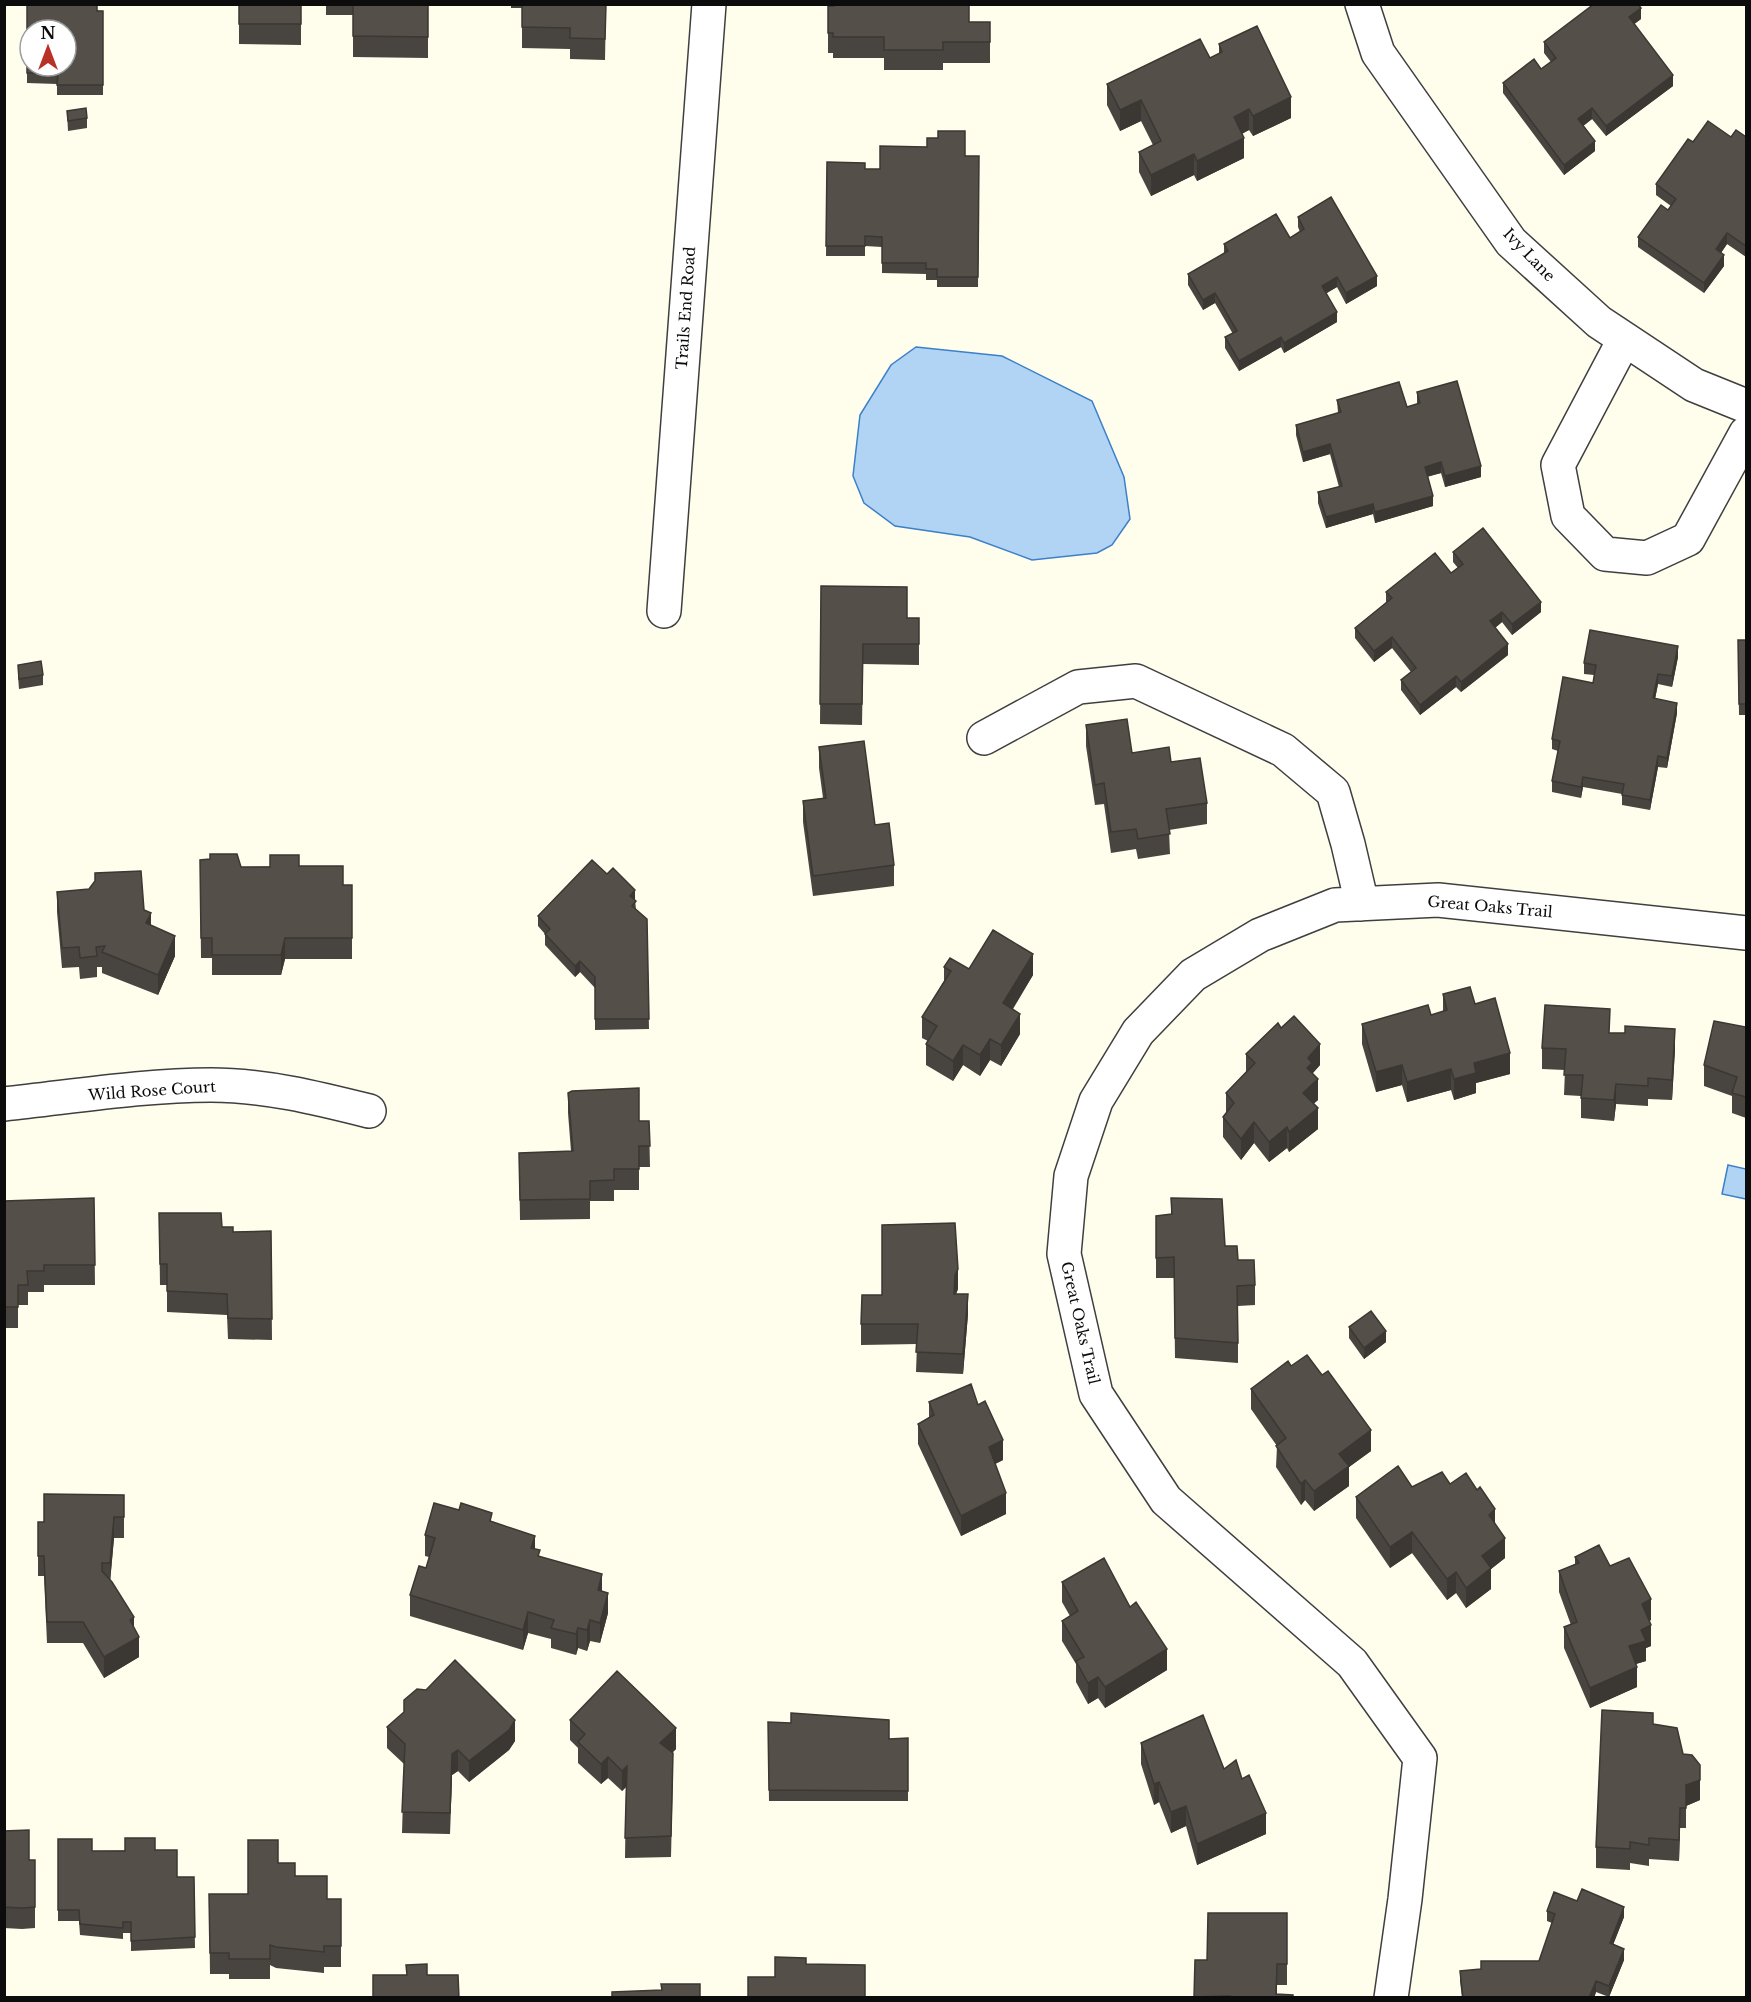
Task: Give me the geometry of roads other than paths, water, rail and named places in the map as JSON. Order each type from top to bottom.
[{"type":"street","name":"Trails End Road","points":[[664,611],[709,4]]},
{"type":"street","name":"Ivy Lane","points":[[1362,4],[1378,52],[1511,242],[1599,322],[1624,340],[1694,386],[1746,406]]},
{"type":"street","points":[[1624,340],[1558,465],[1568,516],[1605,555],[1647,558],[1688,539],[1746,433]]},
{"type":"street","points":[[984,738],[1078,687],[1136,681],[1283,750],[1333,792],[1362,904]]},
{"type":"street","name":"Great Oaks Trail","points":[[1391,1998],[1405,1899],[1420,1758],[1352,1663],[1166,1500],[1096,1394],[1064,1254],[1071,1176],[1096,1101],[1138,1032],[1193,975],[1260,935],[1335,905],[1438,900],[1746,933]]},
{"type":"street","name":"Wild Rose Court","points":[[4,1104],[157,1088],[210,1085],[264,1088],[316,1097],[369,1111]]},
{"type":"water","points":[[916,347],[1002,356],[1092,401],[1124,477],[1130,519],[1112,545],[1097,553],[1032,560],[970,537],[895,526],[864,503],[853,476],[860,415],[891,365]]},
{"type":"water","points":[[1728,1165],[1746,1169],[1746,1199],[1722,1194]]}]
